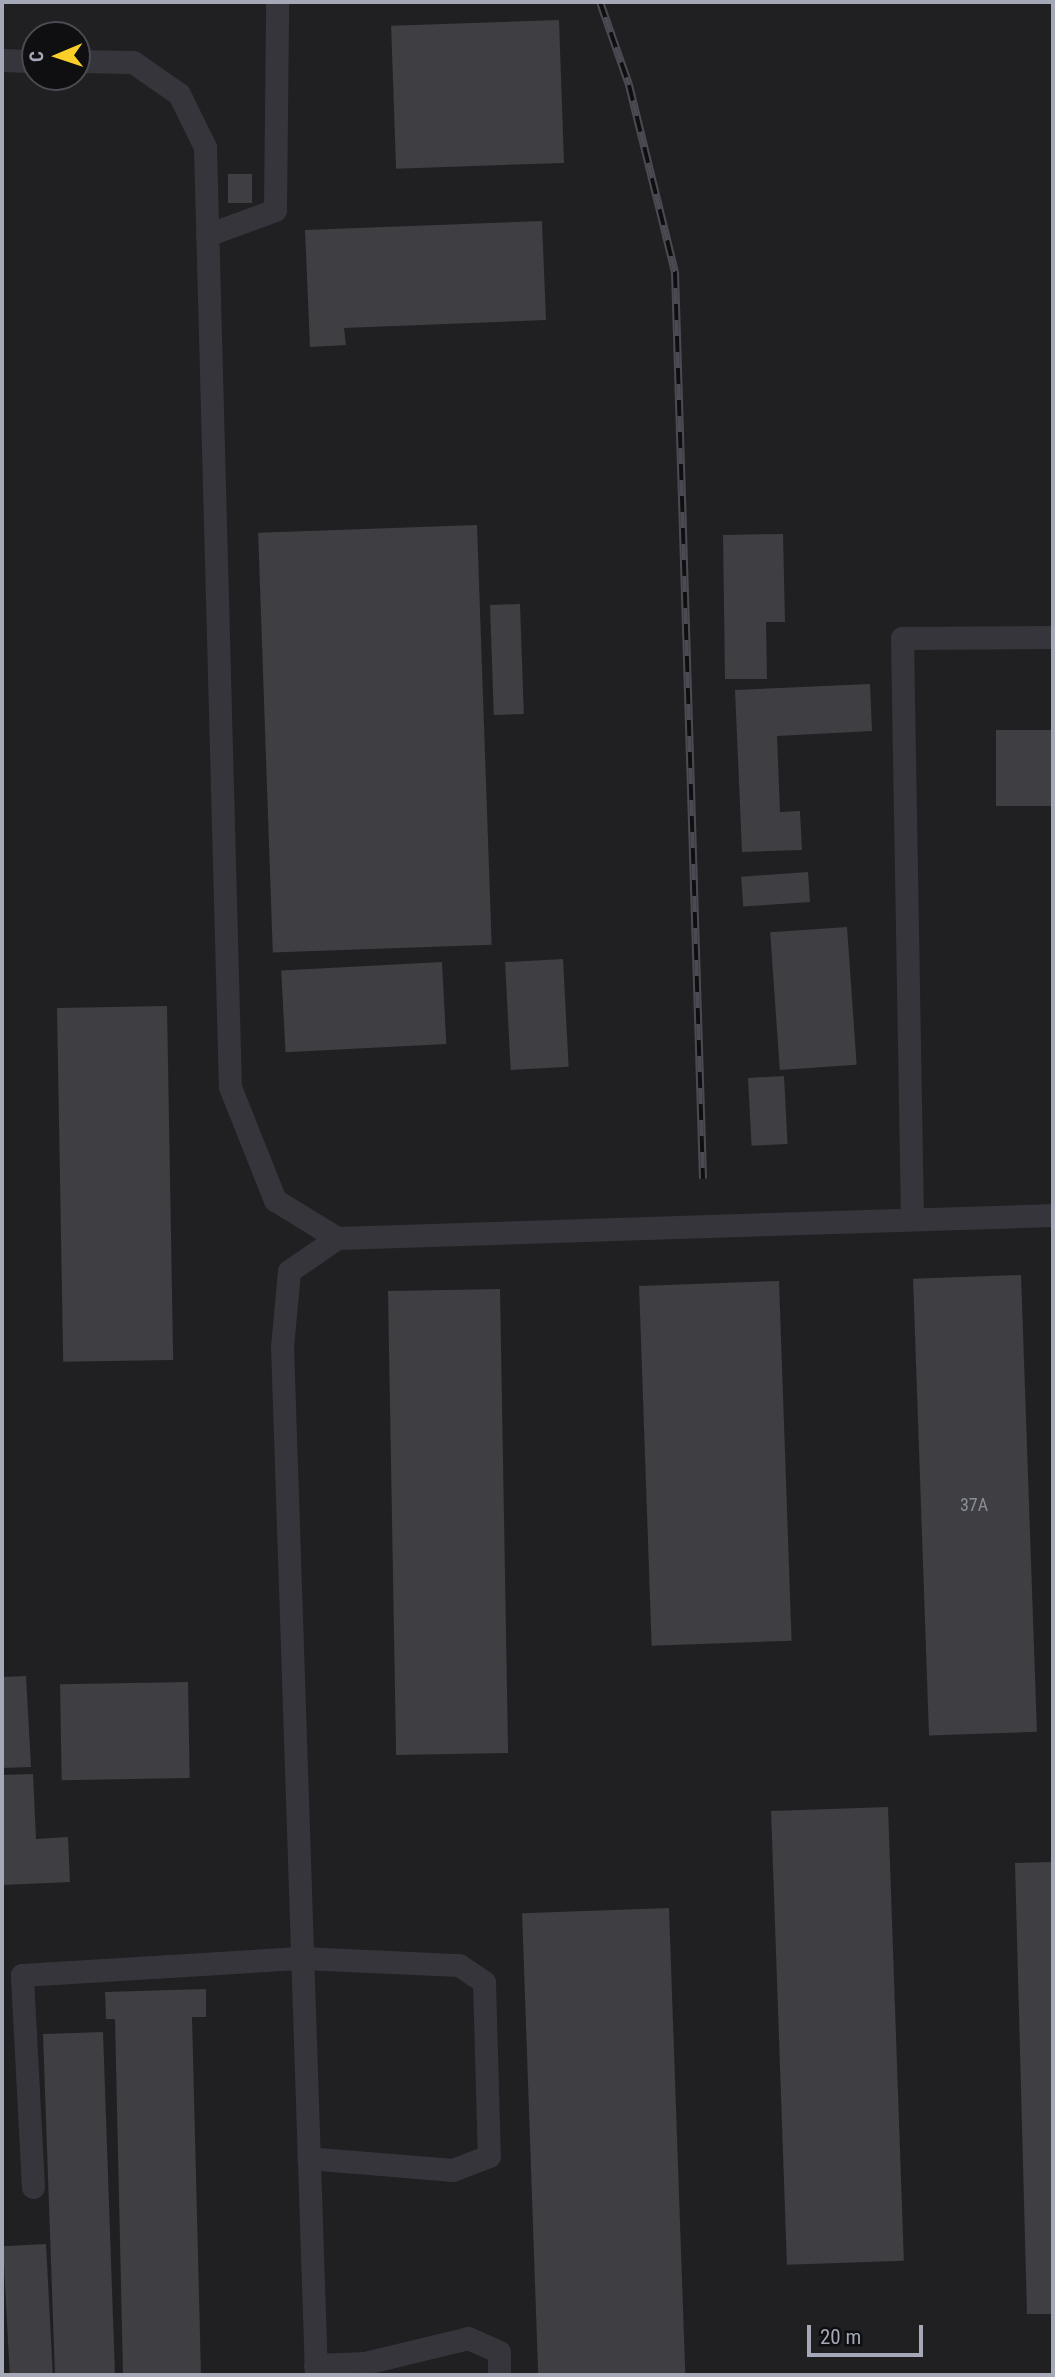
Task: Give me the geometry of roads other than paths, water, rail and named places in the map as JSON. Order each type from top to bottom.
[{"type":"lane","points":[[207,236],[275,210],[277,2]]},
{"type":"lane","points":[[2,60],[21,61]]},
{"type":"lane","points":[[91,61],[133,62],[179,94],[205,147],[230,1087],[275,1199],[337,1238]]},
{"type":"lane","points":[[912,1219],[902,638],[1053,637]]},
{"type":"lane","points":[[499,2375],[499,2352],[468,2339],[365,2363],[315,2370],[282,1347],[289,1271],[337,1238],[1053,1215]]},
{"type":"lane","points":[[33,2187],[22,1975],[302,1958],[459,1965],[484,1982],[489,2156],[453,2170],[308,2158]]},
{"type":"railway","points":[[600,2],[629,85],[675,272],[703,1179]]}]
